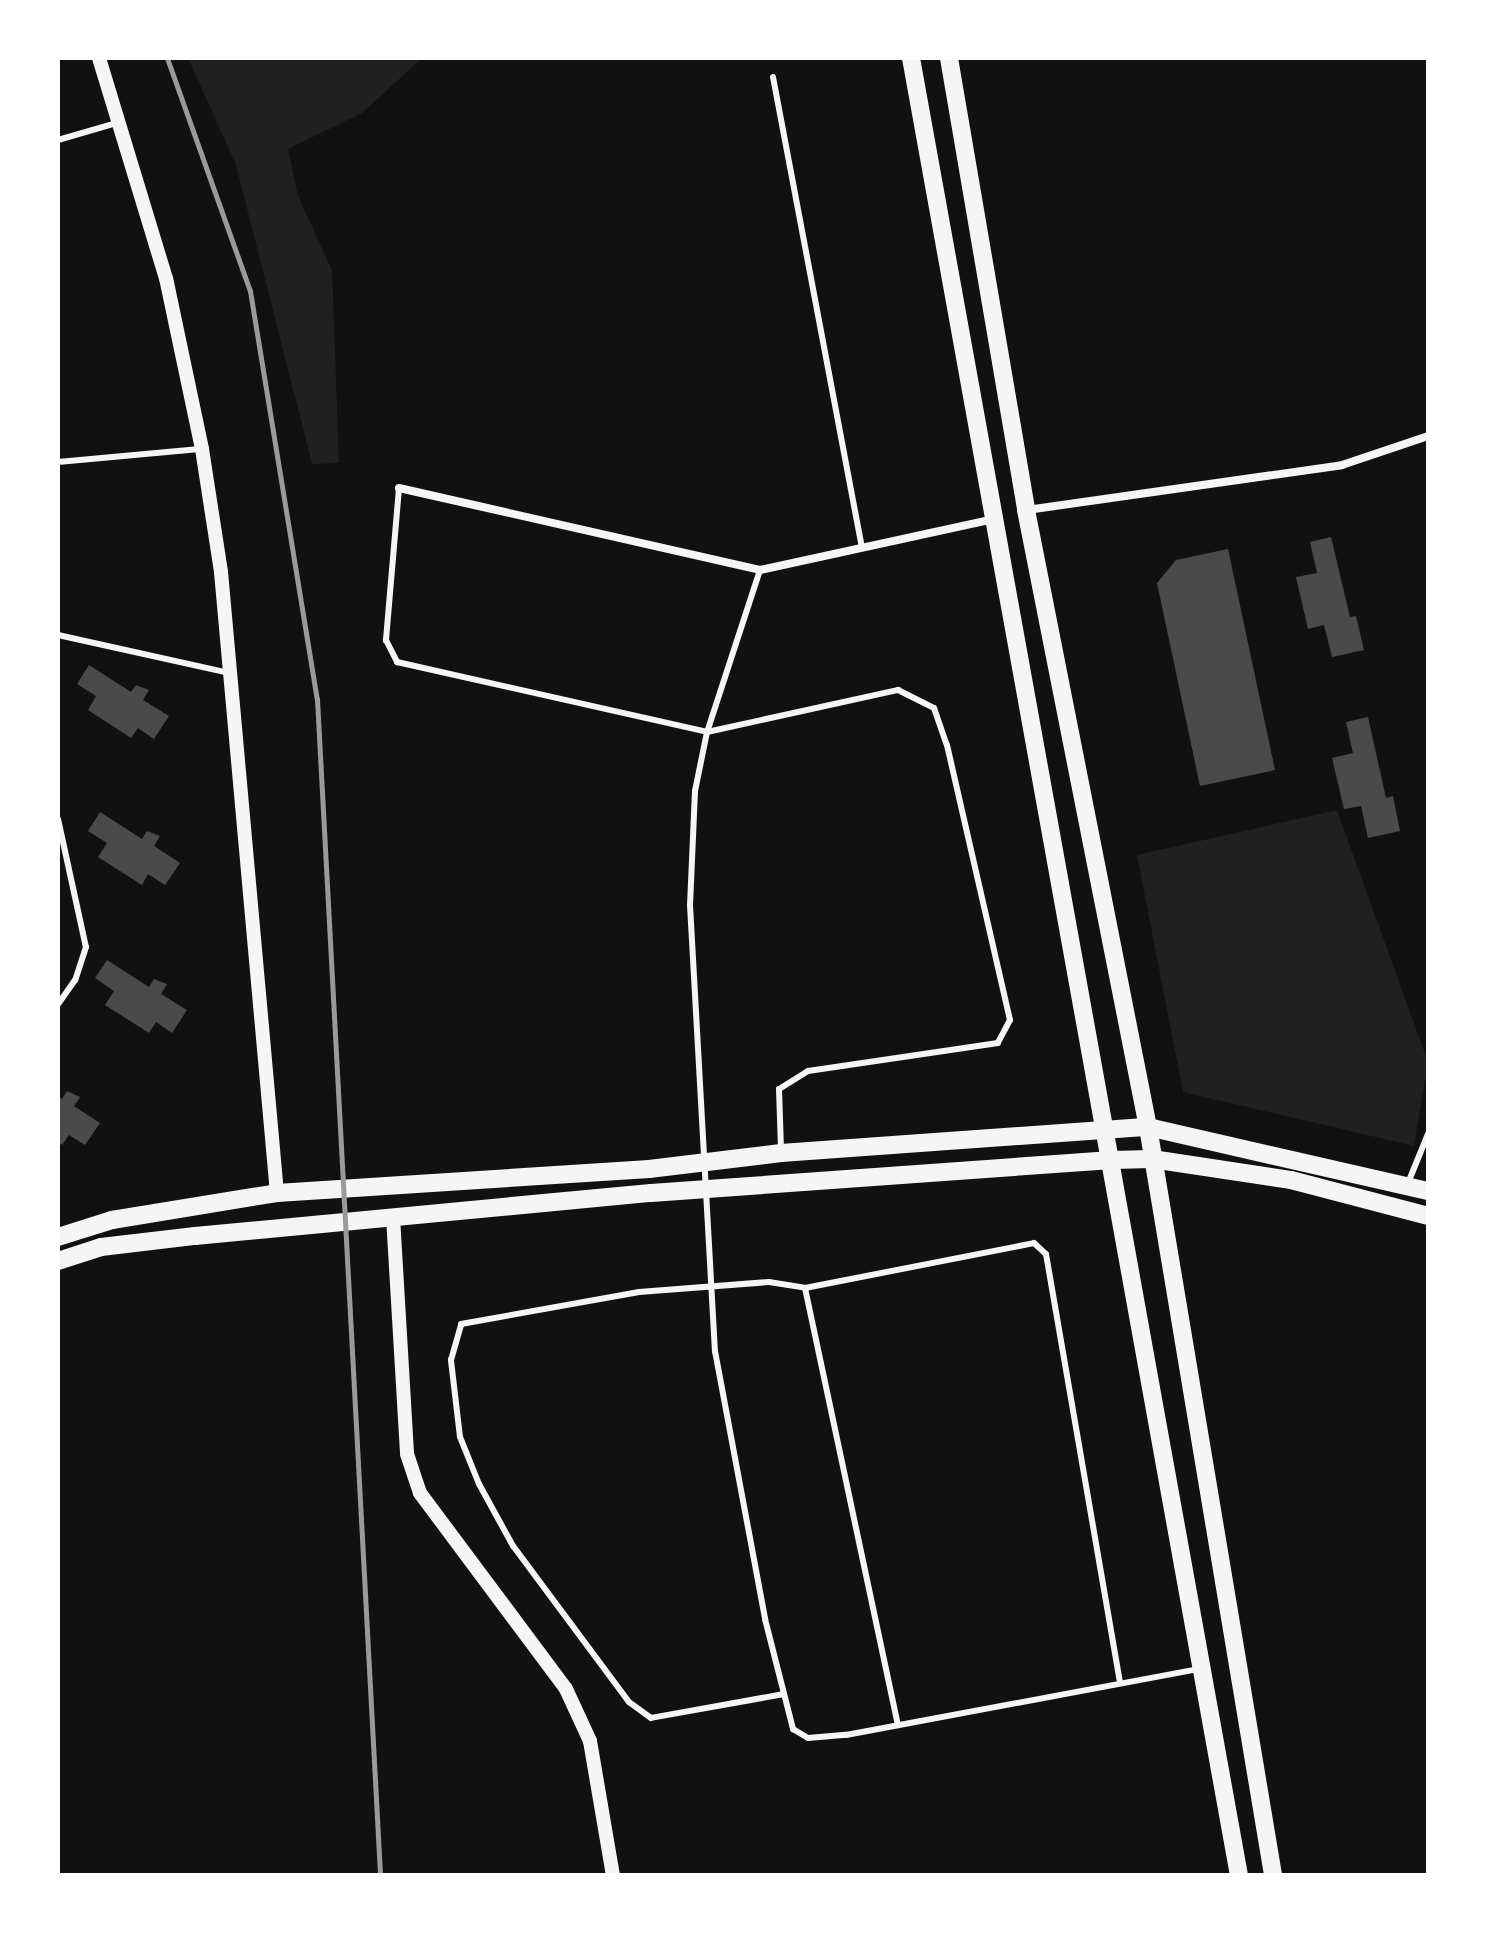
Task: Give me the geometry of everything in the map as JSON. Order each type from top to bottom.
[{"type":"main road","points":[[911,58],[1107,1128],[1239,1875]]},
{"type":"main road","points":[[949,58],[1026,510],[1148,1127],[1273,1875]]},
{"type":"main road","points":[[58,1237],[112,1220],[277,1193],[649,1169],[781,1153],[1107,1128],[1148,1127],[1428,1191]]},
{"type":"main road","points":[[58,1261],[101,1247],[393,1217],[1112,1160],[1152,1159],[1291,1180],[1428,1216]]},
{"type":"street","points":[[99,58],[121,122],[166,278],[202,449],[230,673],[277,1193]]},
{"type":"street","points":[[1026,510],[1342,465],[1428,436]]},
{"type":"street","points":[[399,488],[760,570],[993,518]]},
{"type":"street","points":[[393,1217],[407,1454],[420,1493],[566,1689],[590,1741],[613,1875]]},
{"type":"lane","points":[[773,77],[862,548]]},
{"type":"lane","points":[[58,140],[121,122]]},
{"type":"lane","points":[[58,462],[202,449]]},
{"type":"lane","points":[[399,488],[386,640],[397,662],[707,732],[898,690],[934,708],[947,745],[1010,1020],[998,1043],[808,1071],[779,1089],[781,1153]]},
{"type":"lane","points":[[760,570],[707,732],[695,791],[690,905],[715,1351],[765,1619],[793,1729],[808,1738],[898,1725],[1201,1668]]},
{"type":"lane","points":[[58,635],[230,673]]},
{"type":"lane","points":[[58,819],[68,881],[86,947],[75,980],[58,1004]]},
{"type":"lane","points":[[1407,1186],[1428,1134]]},
{"type":"lane","points":[[784,1694],[651,1718],[629,1702],[513,1546],[479,1484],[460,1437],[451,1360],[461,1324],[639,1292],[769,1282],[805,1288],[1034,1243],[1046,1254],[1120,1683]]},
{"type":"lane","points":[[805,1288],[898,1725]]},
{"type":"shaded area","points":[[188,58],[422,58],[362,113],[288,149],[298,196],[332,270],[339,463],[312,464],[236,165]]},
{"type":"shaded area","points":[[1337,810],[1428,1062],[1414,1146],[1183,1092],[1137,855]]},
{"type":"building","points":[[1331,537],[1350,617],[1356,616],[1364,650],[1332,657],[1324,625],[1308,629],[1296,577],[1317,573],[1310,542]]},
{"type":"building","points":[[1228,549],[1275,770],[1200,786],[1157,583],[1176,560]]},
{"type":"building","points":[[89,665],[131,692],[136,685],[149,690],[143,700],[169,716],[154,739],[138,728],[131,738],[88,710],[96,696],[77,684]]},
{"type":"building","points":[[1368,717],[1386,798],[1393,796],[1400,831],[1368,838],[1361,806],[1344,809],[1332,758],[1353,753],[1346,722]]},
{"type":"building","points":[[100,812],[142,839],[147,831],[160,836],[154,846],[180,863],[165,885],[148,874],[142,885],[98,857],[107,843],[88,831]]},
{"type":"building","points":[[107,960],[149,987],[154,979],[167,984],[161,994],[187,1010],[172,1033],[156,1022],[149,1033],[105,1005],[114,991],[95,978]]},
{"type":"building","points":[[67,1091],[80,1097],[74,1106],[100,1123],[85,1145],[69,1135],[62,1145],[58,1142],[58,1096],[62,1099]]},
{"type":"railway","points":[[167,58],[250,291],[317,699],[380,1875]]}]
